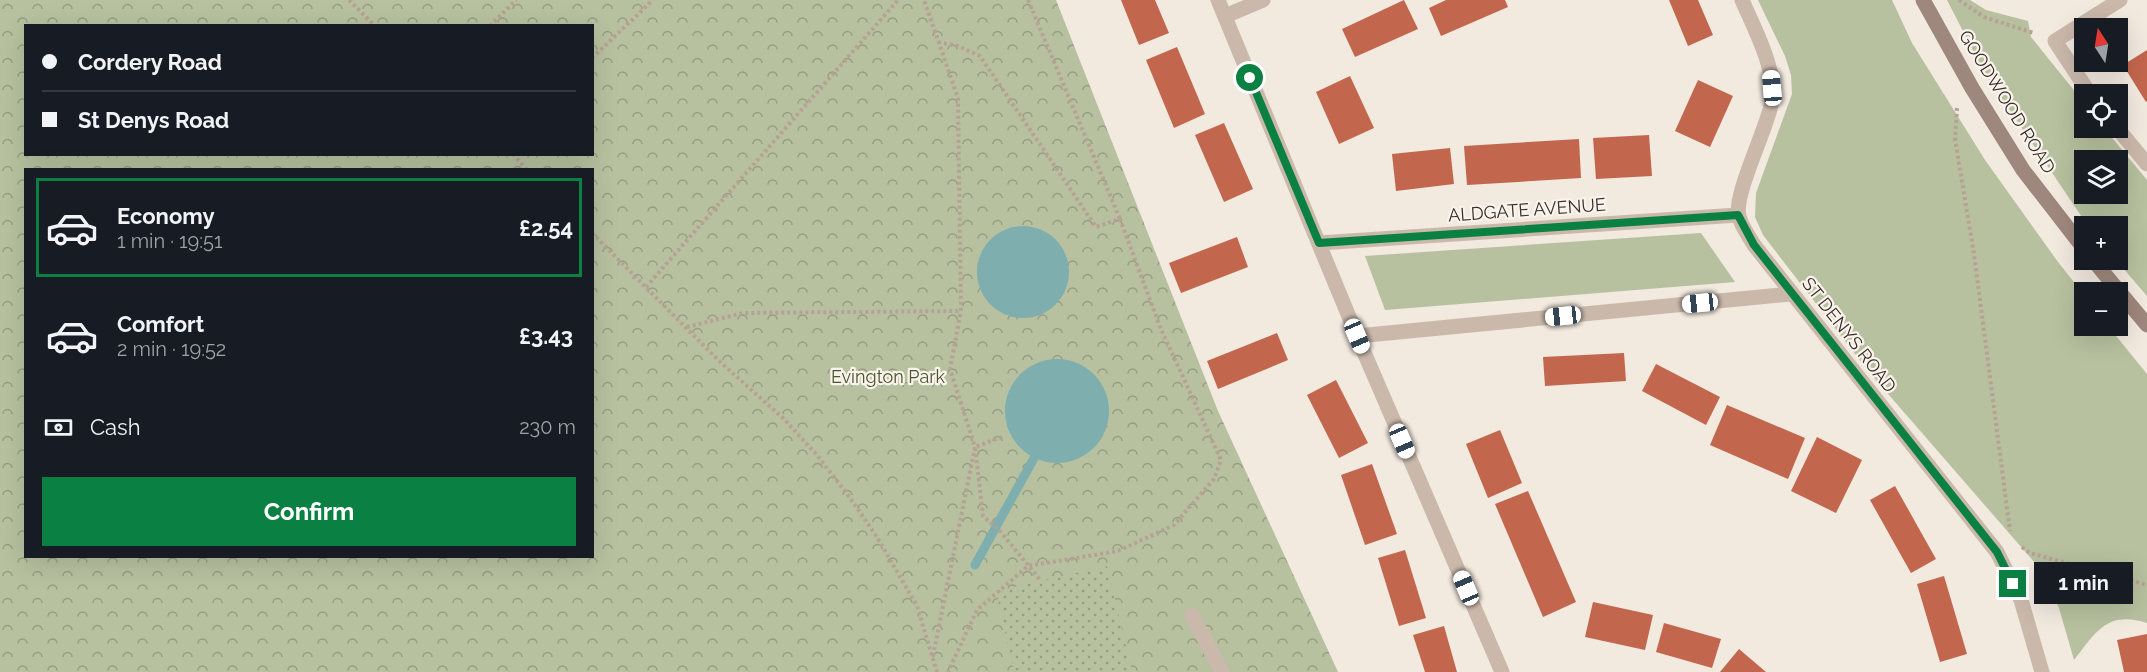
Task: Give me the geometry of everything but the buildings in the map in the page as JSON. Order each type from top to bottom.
[{"type":"street","points":[[1218,0],[1357,336],[1502,672]]},
{"type":"street","points":[[1225,16],[1263,0]]},
{"type":"street","points":[[1738,215],[1741,195],[1773,100],[1770,75],[1763,51],[1742,0]]},
{"type":"street","name":"GOODWOOD ROAD","points":[[1923,0],[1972,88],[2023,170],[2074,236]]},
{"type":"street","points":[[2083,84],[2055,41],[2120,0]]},
{"type":"street","points":[[2125,138],[2147,164]]},
{"type":"street","name":"ALDGATE AVENUE","points":[[1319,243],[1738,215]]},
{"type":"street","name":"ST DENYS ROAD","points":[[1738,215],[1754,245],[1791,294],[1997,552],[2021,600],[2042,672]]},
{"type":"street","points":[[2101,270],[2147,325]]},
{"type":"street","points":[[1357,336],[1791,294]]},
{"type":"street","points":[[1192,615],[1222,672]]},
{"type":"path","points":[[349,0],[373,24]]},
{"type":"path","points":[[492,24],[516,0]]},
{"type":"path","points":[[594,56],[653,0]]},
{"type":"path","points":[[646,287],[898,0]]},
{"type":"path","points":[[924,0],[958,98],[961,311],[950,369],[975,447],[983,516],[1000,531],[1041,581]]},
{"type":"path","points":[[948,672],[977,610],[1028,566],[1118,551],[1174,525],[1214,478],[1221,460],[1160,327],[1120,219],[1028,0]]},
{"type":"path","points":[[1959,0],[1984,17],[2055,41]]},
{"type":"path","points":[[938,42],[958,46],[980,56],[1096,227],[1120,219]]},
{"type":"path","points":[[1972,88],[1958,101],[1955,140],[1974,254],[2012,541],[2030,553],[2147,585]]},
{"type":"path","points":[[515,156],[524,168]]},
{"type":"path","points":[[594,235],[717,359],[784,419],[816,454],[877,537],[917,606],[937,672]]},
{"type":"path","points":[[687,327],[743,313],[961,311]]},
{"type":"path","points":[[975,447],[1002,437]]},
{"type":"path","points":[[933,657],[975,447]]},
{"type":"path","points":[[1997,552],[2012,541]]},
{"type":"green space","name":"Evington Park","points":[[0,0],[1056,0],[1218,411],[1338,672],[0,672]]},
{"type":"green space","points":[[1758,0],[1892,0],[1912,43],[1985,160],[2074,282],[2074,336],[2116,336],[2147,374],[2147,623],[2122,619],[2104,626],[2074,660],[2059,608],[2042,571],[1869,372],[1763,235],[1755,217],[1756,193],[1792,94],[1791,75],[1785,56]]},
{"type":"green space","points":[[1947,0],[1970,0],[1986,10],[2028,21],[2031,37],[2074,90],[2074,138],[2112,138],[2122,150],[2074,150],[2074,204],[2128,204],[2128,157],[2147,180],[2147,296],[2125,270],[2128,270],[2128,216],[2081,216],[1984,72]]},
{"type":"green space","points":[[1701,233],[1735,282],[1385,310],[1365,256]]},
{"type":"green space","points":[[1107,566],[1132,672],[1014,672],[996,591]]},
{"type":"water","points":[[1023,226],[1041,229],[1056,239],[1066,254],[1069,272],[1066,290],[1056,305],[1041,315],[1023,318],[1005,315],[990,305],[980,290],[977,272],[980,254],[990,239],[1005,229]]},
{"type":"water","points":[[1057,359],[1077,363],[1094,374],[1105,391],[1109,411],[1105,431],[1094,448],[1077,459],[1057,463],[1037,459],[1020,448],[1009,431],[1005,411],[1009,391],[1020,374],[1037,363]]},
{"type":"waterway","points":[[975,565],[1034,458]]},
{"type":"route","points":[[1250,78],[1319,243],[1738,215],[1754,245],[1791,294],[1997,552],[2013,584]]}]
